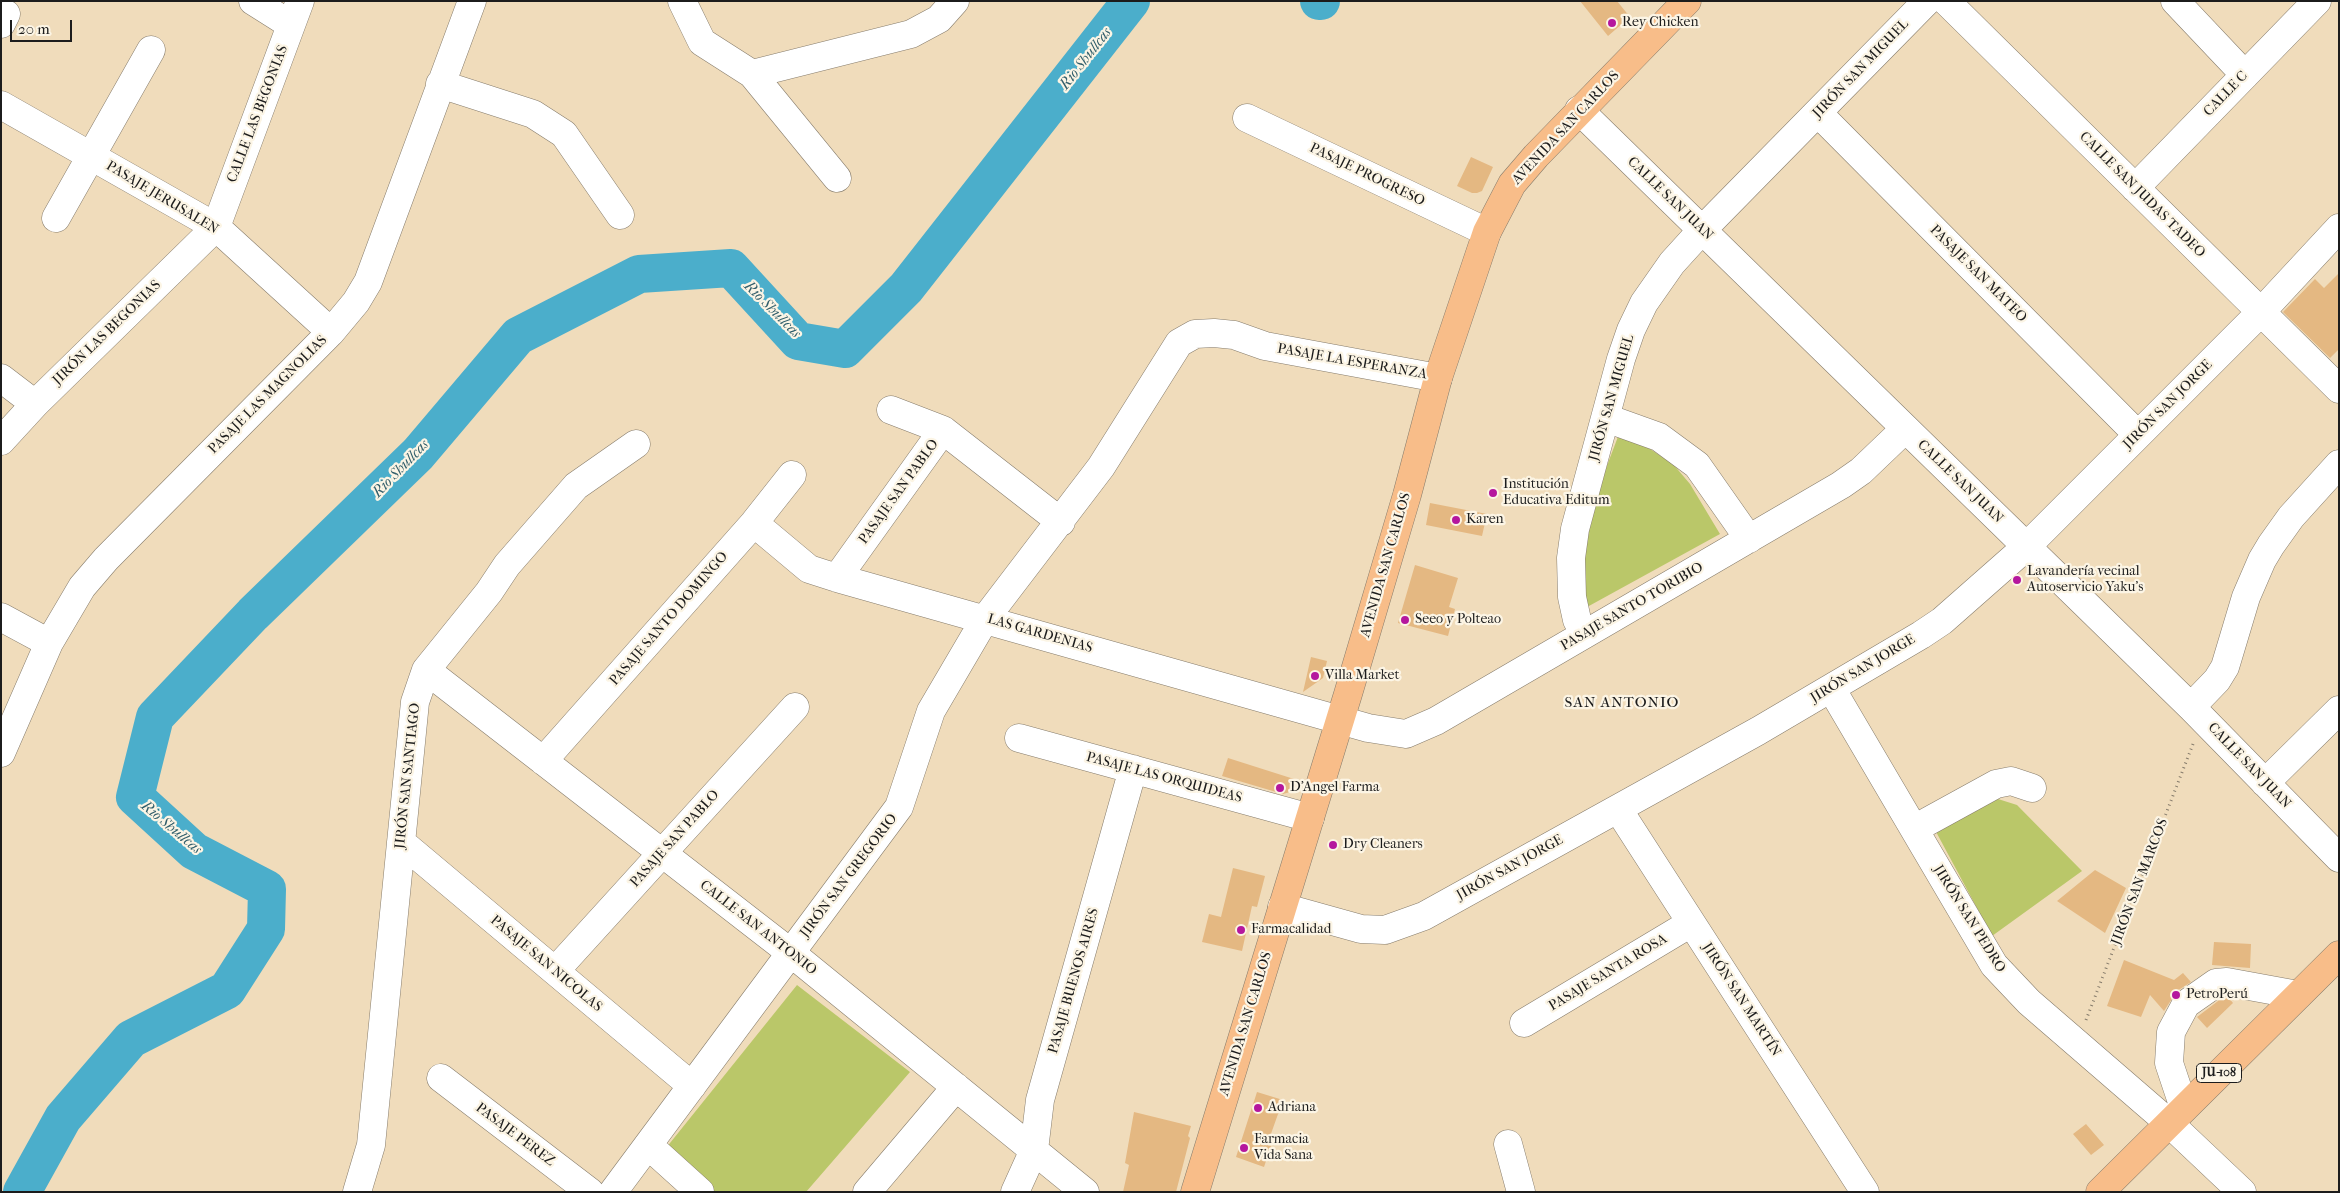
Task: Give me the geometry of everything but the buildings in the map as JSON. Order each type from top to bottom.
[{"type":"main road","name":"AVENIDA SAN CARLOS","points":[[1195,1192],[1407,495],[1438,378],[1487,232],[1512,184],[1579,110],[1687,1]]},
{"type":"main road","name":"JU-108","points":[[2100,1192],[2339,955]]},
{"type":"street","points":[[253,1],[296,13]]},
{"type":"street","name":"PASAJE LAS MAGNOLIAS","points":[[1,753],[49,643],[82,588],[106,558],[330,332],[356,302],[368,282],[472,1]]},
{"type":"street","points":[[682,1],[702,42],[752,74],[837,178]]},
{"type":"street","points":[[752,74],[911,34],[939,19],[955,1]]},
{"type":"street","name":"JIRÓN SAN MIGUEL","points":[[1585,634],[1573,609],[1571,583],[1572,552],[1576,529],[1621,360],[1638,315],[1661,277],[1702,230],[1927,1]]},
{"type":"street","name":"CALLE SAN JUDAS TADEO","points":[[1946,1],[2339,389]]},
{"type":"street","points":[[2175,1],[2245,75]]},
{"type":"street","name":"CALLE C","points":[[2135,188],[2316,1]]},
{"type":"street","name":"CALLE LAS BEGONIAS","points":[[216,227],[296,13]]},
{"type":"street","points":[[56,218],[151,50]]},
{"type":"street","points":[[440,84],[533,114],[564,134],[620,215]]},
{"type":"street","name":"PASAJE JERUSALEN","points":[[1,105],[216,227],[330,332]]},
{"type":"street","name":"CALLE SAN JUAN","points":[[1579,110],[2197,713],[2339,858]]},
{"type":"street","name":"PASAJE SAN MATEO","points":[[1818,113],[2138,435]]},
{"type":"street","name":"PASAJE PROGRESO","points":[[1247,118],[1487,232]]},
{"type":"street","name":"JIRÓN LAS BEGONIAS","points":[[1,441],[35,404],[216,227]]},
{"type":"street","name":"JIRÓN SAN JORGE","points":[[1282,906],[1361,929],[1385,930],[1424,916],[1758,732],[1874,664],[1942,621],[2026,547],[2261,312],[2339,228]]},
{"type":"street","name":"PASAJE LA ESPERANZA","points":[[1101,467],[1180,344],[1195,334],[1234,335],[1265,346],[1438,378]]},
{"type":"street","points":[[1,378],[35,404]]},
{"type":"street","points":[[891,410],[943,430],[1061,522]]},
{"type":"street","points":[[1606,418],[1659,436],[1697,465],[1750,539]]},
{"type":"street","name":"PASAJE SANTO TORIBIO","points":[[1340,719],[1386,732],[1406,734],[1436,721],[1848,480],[1861,471],[1905,428]]},
{"type":"street","name":"PASAJE SAN PABLO","points":[[837,578],[943,430]]},
{"type":"street","name":"JIRÓN SAN SANTIAGO","points":[[357,1192],[371,1145],[415,702],[426,670],[484,599],[507,565],[576,486],[636,444]]},
{"type":"street","points":[[2197,713],[2225,667],[2246,597],[2262,560],[2297,510],[2339,464]]},
{"type":"street","name":"JIRÓN SAN GREGORIO","points":[[613,1192],[900,808],[931,711],[985,619],[1061,522],[1101,467]]},
{"type":"street","name":"PASAJE SANTO DOMINGO","points":[[543,761],[754,523],[792,475]]},
{"type":"street","name":"LAS GARDENIAS","points":[[754,523],[809,569],[1340,719]]},
{"type":"street","points":[[1,617],[49,643]]},
{"type":"street","name":"CALLE SAN ANTONIO","points":[[426,670],[791,953],[1085,1192]]},
{"type":"street","name":"JIRÓN SAN PEDRO","points":[[1831,688],[1994,965],[2029,1002],[2141,1099],[2176,1116],[2242,1192]]},
{"type":"street","name":"PASAJE SAN PABLO","points":[[555,971],[795,707]]},
{"type":"street","points":[[2265,783],[2339,710]]},
{"type":"street","name":"PASAJE LAS ORQUIDEAS","points":[[1018,738],[1310,818]]},
{"type":"street","name":"PASAJE BUENOS AIRES","points":[[1015,1192],[1034,1150],[1040,1100],[1133,769]]},
{"type":"street","points":[[1914,830],[1996,784],[2011,781],[2032,788]]},
{"type":"street","name":"JIRÓN SAN MARTÍN","points":[[1618,808],[1865,1192]]},
{"type":"street","name":"PASAJE SAN NICOLAS","points":[[401,842],[692,1086]]},
{"type":"street","name":"PASAJE SANTA ROSA","points":[[1524,1023],[1692,922]]},
{"type":"street","points":[[2176,1116],[2169,1063],[2171,1032],[2186,1004],[2216,982],[2227,982],[2298,995]]},
{"type":"street","points":[[2141,1099],[2169,1063]]},
{"type":"street","name":"PASAJE PEREZ","points":[[441,1078],[590,1192]]},
{"type":"street","points":[[866,1192],[956,1088]]},
{"type":"street","points":[[1508,1144],[1521,1192]]},
{"type":"street","points":[[648,1145],[700,1192]]},
{"type":"path","name":"JIRÓN SAN MARCOS","points":[[2077,1044],[2197,713]]},
{"type":"green space","points":[[1619,434],[1647,447],[1673,464],[1690,484],[1720,534],[1578,612],[1586,521]]},
{"type":"green space","points":[[1998,799],[2017,805],[2082,871],[1992,936],[1934,828],[1969,808]]},
{"type":"green space","points":[[797,985],[910,1072],[806,1192],[715,1192],[666,1148]]},
{"type":"waterway","name":"Rio Shullcas","points":[[22,1192],[63,1118],[131,1039],[227,990],[266,929],[267,889],[194,851],[135,797],[155,717],[253,614],[418,454],[518,336],[639,274],[731,268],[798,341],[845,349],[906,288],[1131,1]]},
{"type":"place","name":"Rey Chicken","points":[[1612,23]]},
{"type":"place","name":"Institución Educativa Editum","points":[[1493,493]]},
{"type":"place","name":"Karen","points":[[1456,520]]},
{"type":"place","name":"Lavandería vecinal Autoservicio Yaku's","points":[[2017,580]]},
{"type":"place","name":"Seeo y Polteao","points":[[1405,620]]},
{"type":"place","name":"Villa Market","points":[[1315,676]]},
{"type":"place","name":"D'Angel Farma","points":[[1280,788]]},
{"type":"place","name":"Dry Cleaners","points":[[1333,845]]},
{"type":"place","name":"Farmacalidad","points":[[1241,930]]},
{"type":"place","name":"PetroPerú","points":[[2176,995]]},
{"type":"place","name":"Adriana","points":[[1258,1108]]},
{"type":"place","name":"Farmacia Vida Sana","points":[[1244,1148]]},
{"type":"district","name":"SAN ANTONIO","points":[[1622,703]]}]
